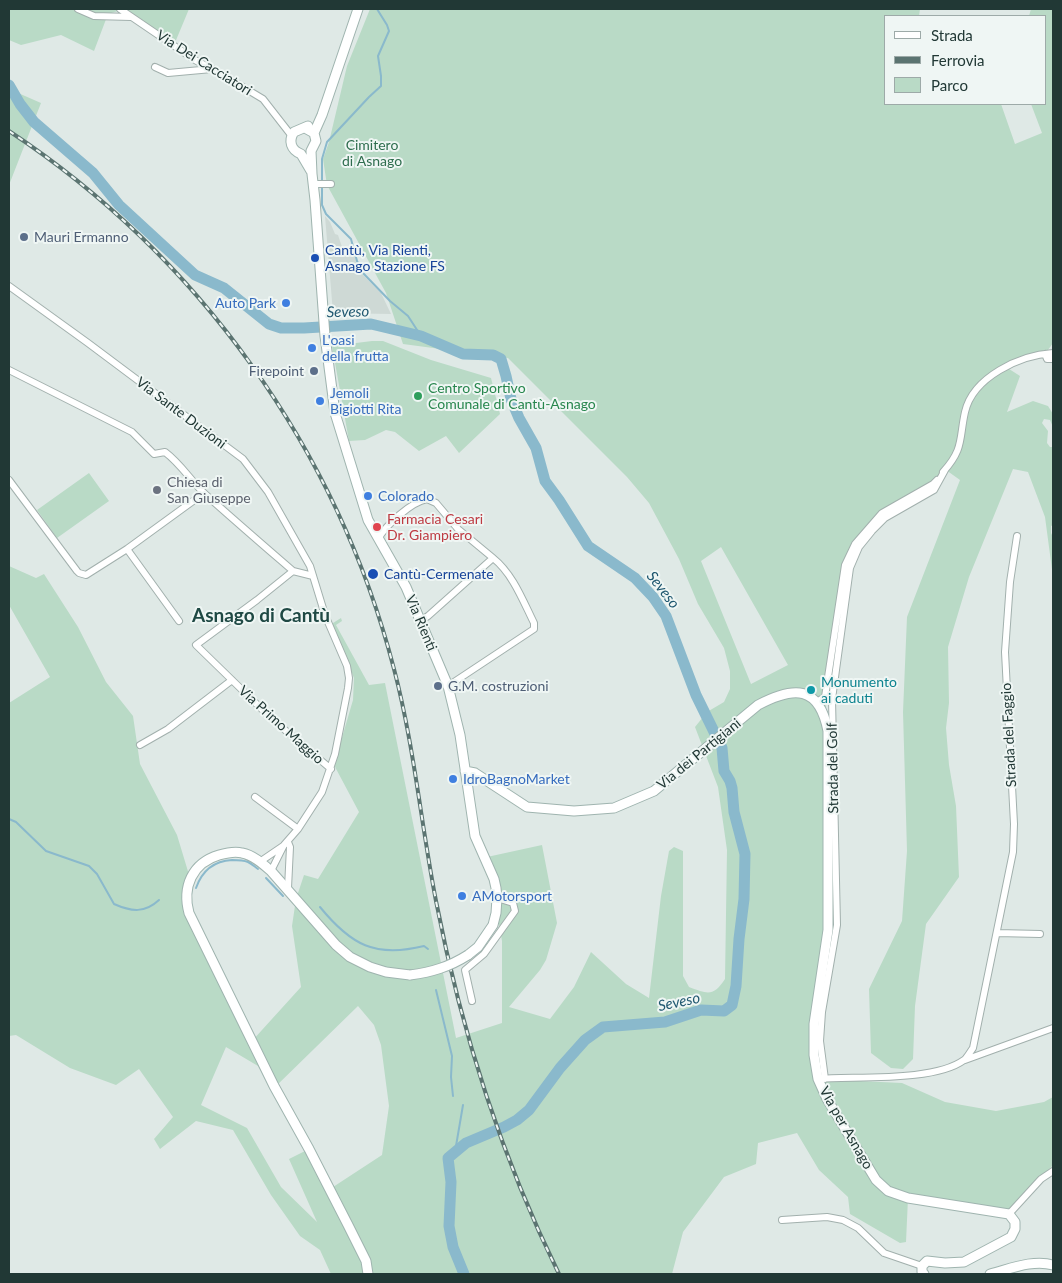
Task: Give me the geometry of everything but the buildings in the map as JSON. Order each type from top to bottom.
[{"type":"main road","points":[[312,174],[311,151],[316,141],[314,133],[322,115],[358,9]]},
{"type":"main road","points":[[312,174],[301,154],[292,148],[291,136],[322,115]]},
{"type":"main road","points":[[303,128],[314,133]]},
{"type":"main road","points":[[301,154],[311,151]]},
{"type":"main road","name":"Via Rienti","points":[[312,174],[322,184],[324,320],[335,413],[368,520],[406,587],[448,686],[460,735],[475,836],[494,879],[497,898]]},
{"type":"main road","name":"Via dei Partigiani","points":[[466,771],[475,773],[527,807],[574,811],[614,808],[654,791],[758,705],[776,696],[792,692],[807,695],[816,702]]},
{"type":"main road","name":"Via per Asnago","points":[[816,702],[824,714],[828,741],[828,930],[814,1024],[814,1055],[827,1099],[876,1180],[888,1191],[908,1198],[1009,1214]]},
{"type":"main road","points":[[368,1274],[366,1261],[353,1234],[264,1066],[189,913],[186,895],[190,878],[200,864],[210,858],[227,853],[242,853],[261,862],[271,871],[288,888],[336,945],[350,957],[370,967],[386,972],[410,975],[428,973],[444,968],[468,955],[478,947],[493,925],[497,898]]},
{"type":"main road","points":[[924,1267],[964,1262],[1011,1237],[1015,1229],[1015,1222],[1009,1214]]},
{"type":"main road","points":[[990,1274],[1029,1264],[1045,1263],[1053,1265]]},
{"type":"street","points":[[78,9],[94,16],[132,17]]},
{"type":"street","name":"Via Dei Cacciatori","points":[[120,9],[195,60],[262,99],[291,136]]},
{"type":"street","points":[[155,66],[168,73],[213,69]]},
{"type":"street","points":[[281,123],[303,128]]},
{"type":"street","name":"Via Sante Duzioni","points":[[9,286],[96,348],[242,459],[268,492],[310,566],[325,615],[347,666],[348,678],[331,768],[322,792],[298,829],[286,843]]},
{"type":"street","name":"Strada del Golf","points":[[816,702],[825,697],[845,565],[855,544],[882,513],[933,484],[956,457],[962,435],[965,411],[974,391],[987,378],[1006,367],[1053,353]]},
{"type":"street","points":[[1045,354],[1047,359],[1053,359]]},
{"type":"street","points":[[9,370],[132,432],[154,454],[165,452],[176,460],[188,477],[204,493],[292,571],[313,576]]},
{"type":"street","name":"Strada del Golf","points":[[822,1079],[820,1040],[822,1012],[837,925],[832,699],[850,568],[859,548],[872,531],[885,518],[934,490],[945,470]]},
{"type":"street","points":[[9,480],[79,574],[86,575],[127,549],[204,493]]},
{"type":"street","points":[[378,539],[390,524],[416,502],[427,499],[436,503],[458,529],[502,564],[515,585],[534,624],[534,629],[448,686]]},
{"type":"street","name":"Strada del Faggio","points":[[965,1060],[973,1048],[1013,852],[1014,824],[1005,652],[1010,582],[1016,536]]},
{"type":"street","points":[[127,549],[179,621]]},
{"type":"street","points":[[420,621],[493,558]]},
{"type":"street","name":"Via Primo Maggio","points":[[292,571],[257,600],[196,645],[272,719],[331,768]]},
{"type":"street","name":"Via Primo Maggio","points":[[140,746],[175,724],[232,680]]},
{"type":"street","points":[[254,797],[298,829]]},
{"type":"street","points":[[261,862],[286,843]]},
{"type":"street","points":[[271,871],[286,843]]},
{"type":"street","points":[[286,843],[290,847],[288,888]]},
{"type":"street","points":[[472,1001],[465,970],[484,954],[515,911],[513,903],[497,898]]},
{"type":"street","points":[[996,933],[1040,934]]},
{"type":"street","points":[[822,1079],[874,1078],[938,1072],[965,1060],[1053,1028]]},
{"type":"street","points":[[1009,1214],[1041,1179],[1053,1171]]},
{"type":"street","points":[[782,1220],[827,1217],[843,1220],[858,1228],[884,1253],[924,1267]]},
{"type":"shaded area","points":[[325,216],[335,234],[338,235],[343,250],[354,255],[361,273],[381,293],[391,314],[333,313]]},
{"type":"green space","points":[[9,9],[189,9],[174,45],[121,10],[108,14],[94,51],[61,35],[21,45],[9,40]]},
{"type":"green space","name":"Cimitero di Asnago","points":[[370,9],[920,9],[919,15],[884,15],[884,105],[1001,105],[1015,144],[1042,133],[1031,105],[1047,105],[1047,15],[1029,15],[1031,9],[1053,9],[1053,343],[1045,354],[1006,367],[1020,376],[1007,412],[1033,401],[1048,406],[1053,414],[1053,427],[1050,420],[1044,419],[1042,423],[1048,431],[1047,443],[1050,447],[1053,447],[1053,525],[1051,526],[1051,533],[1053,537],[1053,577],[1045,517],[1028,472],[1013,469],[969,577],[948,647],[949,703],[946,728],[949,765],[956,806],[959,877],[926,924],[915,1006],[913,1059],[903,1069],[891,1068],[871,1053],[869,989],[902,921],[907,851],[903,712],[907,617],[960,480],[946,470],[933,484],[855,544],[825,697],[828,731],[828,930],[814,1024],[818,1079],[902,1083],[945,1102],[996,1111],[1044,1102],[1053,1097],[1053,1165],[1009,1214],[908,1198],[906,1242],[900,1243],[850,1214],[848,1197],[819,1170],[797,1133],[758,1143],[756,1164],[724,1177],[683,1232],[672,1274],[331,1274],[320,1250],[300,1236],[271,1195],[233,1130],[196,1121],[160,1149],[154,1139],[173,1117],[139,1069],[116,1085],[70,1068],[16,1035],[9,1036],[9,703],[50,677],[9,605],[9,566],[36,578],[44,574],[78,627],[106,682],[133,716],[140,764],[177,835],[190,878],[187,904],[252,1041],[301,987],[292,926],[296,899],[304,875],[318,879],[359,812],[334,765],[353,700],[354,678],[333,626],[333,623],[341,618],[342,621],[336,625],[369,685],[385,683],[456,1038],[502,1023],[502,941],[487,857],[542,845],[557,923],[546,960],[509,1007],[550,1019],[574,987],[591,952],[626,984],[649,998],[661,896],[669,851],[674,847],[683,851],[683,976],[689,987],[706,992],[717,989],[725,979],[727,850],[718,787],[695,727],[707,712],[724,702],[730,689],[730,671],[724,648],[698,604],[679,559],[649,503],[627,477],[508,358],[403,344],[386,293],[327,185],[323,159],[329,142],[347,66]],"holes":[[[721,547],[788,665],[751,684],[701,561]],[[358,1006],[374,1025],[381,1045],[389,1106],[382,1155],[330,1189],[309,1149],[289,1159],[317,1222],[281,1187],[247,1128],[201,1105],[226,1047],[258,1066],[272,1090]]]},
{"type":"green space","points":[[9,89],[41,103],[9,185]]},
{"type":"green space","name":"Centro Sportivo Comunale di Cantù-Asnago","points":[[383,341],[431,360],[491,378],[500,414],[459,453],[446,436],[419,451],[395,432],[386,430],[365,440],[349,441],[332,346]]},
{"type":"green space","points":[[89,473],[109,501],[57,538],[37,510]]},
{"type":"waterway","points":[[377,9],[389,31],[378,56],[381,86],[327,142],[322,159],[322,205],[326,214],[351,239],[357,261],[363,273],[390,301],[408,316],[421,336]]},
{"type":"waterway","name":"Seveso","points":[[9,85],[20,104],[34,122],[93,173],[119,205],[195,275],[224,288],[269,324],[281,328],[371,324],[421,336],[463,354],[493,355],[501,359],[511,399],[519,418],[536,448],[545,481],[588,546],[635,578],[653,597],[666,616],[696,695],[722,748],[724,771],[732,788],[734,812],[745,854],[744,899],[736,986],[732,1005],[724,1011],[701,1010],[665,1022],[603,1027],[585,1040],[560,1068],[529,1110],[517,1120],[504,1127],[466,1143],[448,1158],[451,1182],[449,1226],[453,1247],[464,1274]]},
{"type":"waterway","points":[[9,819],[16,822],[46,851],[89,866],[97,874],[114,904],[127,909],[138,910],[149,907],[159,900]]},
{"type":"waterway","points":[[196,888],[205,872],[219,862],[242,860],[258,869]]},
{"type":"waterway","points":[[266,878],[283,896]]},
{"type":"waterway","points":[[320,907],[342,931],[365,945],[391,950],[424,946],[428,949]]},
{"type":"waterway","points":[[436,990],[452,1056],[451,1077],[453,1096]]},
{"type":"waterway","points":[[456,1151],[463,1105]]},
{"type":"railway","points":[[9,131],[77,181],[141,237],[199,298],[251,364],[297,435],[336,510],[369,588],[394,669],[407,726],[436,901],[446,949],[471,1045],[501,1138],[538,1229],[559,1274]]},
{"type":"place","name":"Mauri Ermanno","points":[[24,237]]},
{"type":"place","name":"Cantù, Via Rienti, Asnago Stazione FS","points":[[315,258]]},
{"type":"place","name":"Auto Park","points":[[286,303]]},
{"type":"place","name":"L'oasi della frutta","points":[[312,348]]},
{"type":"place","name":"Firepoint","points":[[314,371]]},
{"type":"place","name":"Centro Sportivo Comunale di Cantù-Asnago","points":[[418,396]]},
{"type":"place","name":"Jemoli Bigiotti Rita","points":[[320,401]]},
{"type":"place","name":"Chiesa di San Giuseppe","points":[[157,490]]},
{"type":"place","name":"Colorado","points":[[368,496]]},
{"type":"place","name":"Farmacia Cesari Dr. Giampiero","points":[[377,527]]},
{"type":"place","name":"Cantù-Cermenate","points":[[373,574]]},
{"type":"place","name":"G.M. costruzioni","points":[[438,686]]},
{"type":"place","name":"Monumento ai caduti","points":[[811,690]]},
{"type":"place","name":"IdroBagnoMarket","points":[[453,779]]},
{"type":"place","name":"AMotorsport","points":[[462,896]]},
{"type":"district","name":"Asnago di Cantù","points":[[261,616]]}]
